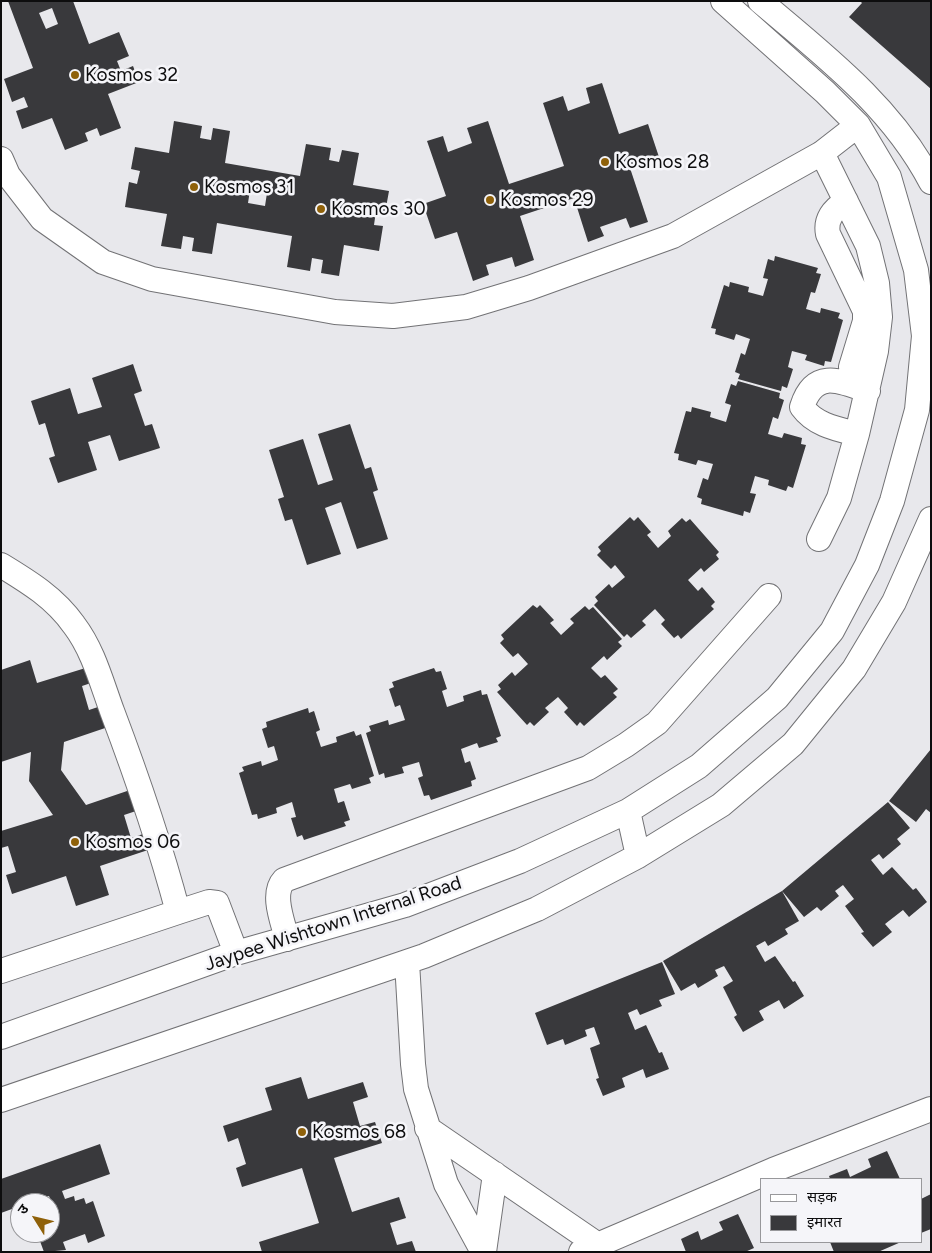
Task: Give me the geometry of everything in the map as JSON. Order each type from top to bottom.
[{"type":"street","name":"Jaypee Wishtown Internal Road","points":[[1,1037],[236,954],[405,905],[520,861],[628,811],[699,766],[777,698],[832,631],[867,566],[892,500],[917,410],[924,336],[916,270],[890,178],[858,125],[825,92],[723,1]]},
{"type":"street","points":[[760,1],[863,91],[895,126],[931,182]]},
{"type":"street","points":[[1,159],[8,175],[42,220],[103,262],[152,279],[335,312],[393,316],[466,307],[529,288],[673,236],[822,152],[858,125]]},
{"type":"street","points":[[820,539],[839,498],[857,434],[868,391],[880,317],[877,283],[868,246],[822,152]]},
{"type":"street","points":[[846,201],[831,214],[826,224],[828,234],[865,311],[865,321],[851,367]]},
{"type":"street","points":[[857,434],[823,424],[808,415],[802,407],[806,395],[815,383],[824,380],[868,391]]},
{"type":"street","points":[[1,1100],[407,962],[538,909],[638,856],[721,805],[793,744],[854,669],[894,602],[931,519]]},
{"type":"street","points":[[1,565],[40,588],[73,623],[89,647],[121,732],[178,912]]},
{"type":"street","points":[[287,939],[278,894],[279,886],[284,880],[588,768],[657,723],[769,596]]},
{"type":"street","points":[[628,811],[638,856]]},
{"type":"street","points":[[1,971],[209,902],[217,903],[236,954]]},
{"type":"street","points":[[407,962],[412,1064],[427,1128],[446,1184],[484,1252]]},
{"type":"street","points":[[427,1128],[495,1174],[589,1248],[773,1170],[931,1109]]},
{"type":"street","points":[[484,1252],[495,1174]]},
{"type":"building","name":"Kosmos 32","points":[[8,1],[73,1],[89,44],[119,32],[129,56],[117,61],[121,71],[133,66],[139,82],[108,94],[121,128],[100,136],[97,128],[85,133],[88,141],[65,150],[52,118],[22,129],[16,111],[28,107],[24,97],[12,102],[4,79],[33,68]],"holes":[[[52,8],[58,24],[46,29],[39,13]]]},
{"type":"building","points":[[860,1],[931,1],[931,89],[849,17],[862,3]]},
{"type":"building","points":[[602,83],[619,134],[648,124],[659,157],[630,168],[648,222],[630,228],[626,218],[600,227],[604,236],[588,242],[574,198],[520,216],[534,260],[515,267],[512,257],[486,265],[489,275],[473,281],[457,232],[435,239],[423,204],[446,196],[427,141],[443,136],[448,152],[472,143],[467,128],[488,121],[509,184],[564,166],[543,103],[563,96],[568,111],[590,103],[586,88]]},
{"type":"building","points":[[174,121],[202,126],[200,138],[211,140],[213,128],[230,131],[225,163],[300,176],[306,144],[331,148],[329,160],[339,162],[342,150],[359,153],[353,185],[389,191],[385,213],[376,211],[374,225],[383,226],[379,251],[344,245],[339,276],[321,273],[323,260],[312,258],[310,271],[287,267],[292,236],[217,223],[212,254],[192,251],[194,238],[183,236],[181,249],[161,246],[167,214],[125,207],[129,182],[137,184],[140,171],[131,169],[135,147],[169,153]],"holes":[[[250,190],[267,193],[265,206],[248,203]]]},
{"type":"building","points":[[775,256],[818,268],[816,273],[821,274],[815,293],[811,292],[806,309],[820,313],[821,308],[840,313],[838,318],[843,320],[831,362],[825,361],[824,366],[805,360],[807,355],[792,351],[788,367],[793,369],[787,388],[782,386],[781,391],[738,379],[740,374],[735,372],[741,353],[745,355],[750,339],[736,334],[734,340],[715,334],[716,329],[711,328],[724,285],[729,287],[730,282],[749,287],[748,292],[763,296],[768,279],[763,278],[768,259],[774,261]]},
{"type":"building","points":[[133,364],[142,391],[134,394],[145,426],[152,424],[160,448],[119,461],[110,435],[88,442],[97,470],[58,483],[49,458],[55,456],[45,423],[39,425],[31,401],[70,388],[78,414],[102,407],[92,378]]},
{"type":"building","points":[[738,381],[780,393],[779,398],[784,400],[778,419],[773,417],[768,434],[782,438],[784,433],[802,438],[801,444],[806,445],[793,488],[788,486],[786,491],[768,485],[769,480],[755,476],[750,493],[756,494],[750,513],[744,511],[743,516],[701,504],[702,499],[697,497],[703,478],[708,480],[713,464],[698,460],[696,465],[678,460],[679,454],[674,453],[686,411],[691,412],[692,407],[711,412],[710,417],[726,422],[731,405],[725,403],[731,384],[736,386]]},
{"type":"building","points":[[350,424],[365,469],[371,467],[378,490],[373,492],[388,539],[357,549],[341,502],[325,508],[341,554],[307,565],[292,519],[285,521],[278,499],[284,497],[269,450],[303,439],[318,485],[333,480],[318,434]]},
{"type":"building","points":[[630,517],[634,521],[638,517],[651,532],[647,535],[658,548],[671,536],[668,531],[682,518],[686,522],[690,519],[719,552],[716,555],[719,559],[704,572],[701,568],[688,580],[698,591],[702,587],[715,602],[711,606],[714,609],[681,639],[678,635],[674,638],[661,624],[665,620],[655,609],[642,621],[646,625],[631,638],[627,634],[624,637],[594,605],[598,601],[595,597],[609,584],[612,588],[625,577],[615,565],[611,569],[597,555],[601,551],[598,547]]},
{"type":"building","points":[[533,605],[537,608],[540,605],[554,620],[550,623],[561,635],[574,623],[570,619],[585,606],[589,610],[593,607],[622,639],[618,642],[622,646],[607,660],[604,656],[591,668],[601,678],[605,675],[618,689],[613,693],[617,697],[584,726],[580,722],[577,726],[564,712],[568,708],[558,697],[545,708],[549,712],[534,726],[530,722],[527,725],[497,692],[501,689],[498,685],[512,672],[515,676],[528,664],[518,653],[513,657],[500,643],[504,639],[501,635]]},
{"type":"building","points":[[30,660],[37,683],[92,666],[97,681],[82,686],[89,710],[104,705],[111,726],[64,742],[61,770],[86,805],[133,789],[139,810],[124,815],[131,838],[146,833],[151,849],[100,866],[109,895],[76,906],[66,876],[12,894],[6,875],[16,872],[8,846],[1,848],[1,831],[53,815],[29,781],[31,752],[1,762],[1,670]]},
{"type":"building","points":[[434,668],[436,672],[441,671],[447,689],[442,691],[447,707],[464,701],[463,696],[481,690],[482,695],[487,694],[501,736],[496,738],[498,742],[479,748],[477,743],[461,749],[465,763],[470,761],[476,779],[471,781],[472,786],[431,800],[429,795],[424,796],[418,778],[423,776],[419,762],[402,767],[404,773],[385,778],[384,773],[379,775],[366,733],[371,731],[369,726],[388,720],[389,725],[405,720],[400,705],[395,707],[389,689],[394,687],[392,682]]},
{"type":"building","points":[[308,708],[309,713],[314,711],[320,730],[316,732],[321,747],[337,742],[336,737],[354,731],[356,736],[361,734],[374,776],[369,778],[371,783],[352,789],[350,784],[334,789],[338,803],[344,801],[350,820],[344,822],[346,826],[304,840],[302,835],[297,837],[291,818],[296,817],[292,802],[276,808],[277,813],[258,819],[257,814],[252,815],[239,773],[244,771],[242,767],[261,761],[262,766],[278,760],[274,746],[268,748],[262,729],[267,727],[266,722]]},
{"type":"building","points":[[931,749],[931,813],[926,809],[916,822],[889,801]]},
{"type":"building","points":[[888,802],[910,828],[897,839],[901,844],[883,859],[879,854],[871,860],[883,875],[892,867],[913,890],[916,888],[927,902],[909,917],[903,910],[885,924],[892,932],[873,947],[861,933],[864,932],[845,906],[854,899],[843,885],[835,891],[839,896],[821,911],[817,907],[804,917],[782,891]]},
{"type":"building","points":[[782,891],[799,921],[785,929],[788,934],[768,946],[765,941],[756,946],[765,962],[775,956],[793,982],[795,981],[804,996],[784,1009],[779,1000],[759,1011],[764,1020],[743,1032],[734,1017],[737,1015],[723,987],[733,981],[724,966],[715,970],[718,976],[698,988],[695,983],[681,991],[663,961]]},
{"type":"building","points":[[662,962],[675,994],[659,1000],[662,1006],[640,1015],[637,1009],[628,1013],[635,1030],[646,1025],[659,1053],[662,1052],[669,1069],[646,1078],[643,1069],[622,1078],[625,1087],[603,1096],[596,1079],[599,1078],[590,1048],[600,1044],[594,1027],[585,1030],[587,1036],[565,1045],[563,1039],[547,1045],[535,1013]]},
{"type":"building","name":"Kosmos 68","points":[[301,1077],[308,1099],[363,1082],[368,1097],[353,1102],[360,1126],[375,1122],[382,1143],[334,1158],[352,1212],[399,1197],[406,1218],[390,1223],[397,1245],[412,1241],[416,1252],[262,1252],[259,1242],[319,1223],[302,1168],[242,1187],[236,1168],[246,1164],[238,1138],[228,1142],[223,1126],[272,1110],[265,1088]]},
{"type":"building","points":[[100,1144],[110,1174],[62,1191],[65,1199],[74,1196],[75,1201],[84,1198],[86,1204],[93,1201],[105,1236],[88,1243],[85,1234],[63,1242],[66,1250],[44,1252],[41,1243],[60,1243],[60,1193],[10,1193],[10,1210],[1,1213],[1,1179]]},
{"type":"building","points":[[887,1151],[900,1178],[830,1178],[829,1176],[847,1169],[850,1177],[871,1167],[868,1159]]},
{"type":"building","points":[[931,1194],[931,1229],[922,1233],[922,1198]]},
{"type":"building","points":[[738,1214],[754,1248],[745,1252],[686,1252],[681,1239],[698,1231],[701,1240],[723,1230],[719,1222]]},
{"type":"building","points":[[830,1243],[899,1243],[878,1252],[834,1252]]},
{"type":"place","name":"Kosmos 32","points":[[75,75]]},
{"type":"place","name":"Kosmos 28","points":[[605,162]]},
{"type":"place","name":"Kosmos 31","points":[[194,187]]},
{"type":"place","name":"Kosmos 29","points":[[490,200]]},
{"type":"place","name":"Kosmos 30","points":[[321,209]]},
{"type":"place","name":"Kosmos 06","points":[[75,842]]},
{"type":"place","name":"Kosmos 68","points":[[302,1132]]}]
